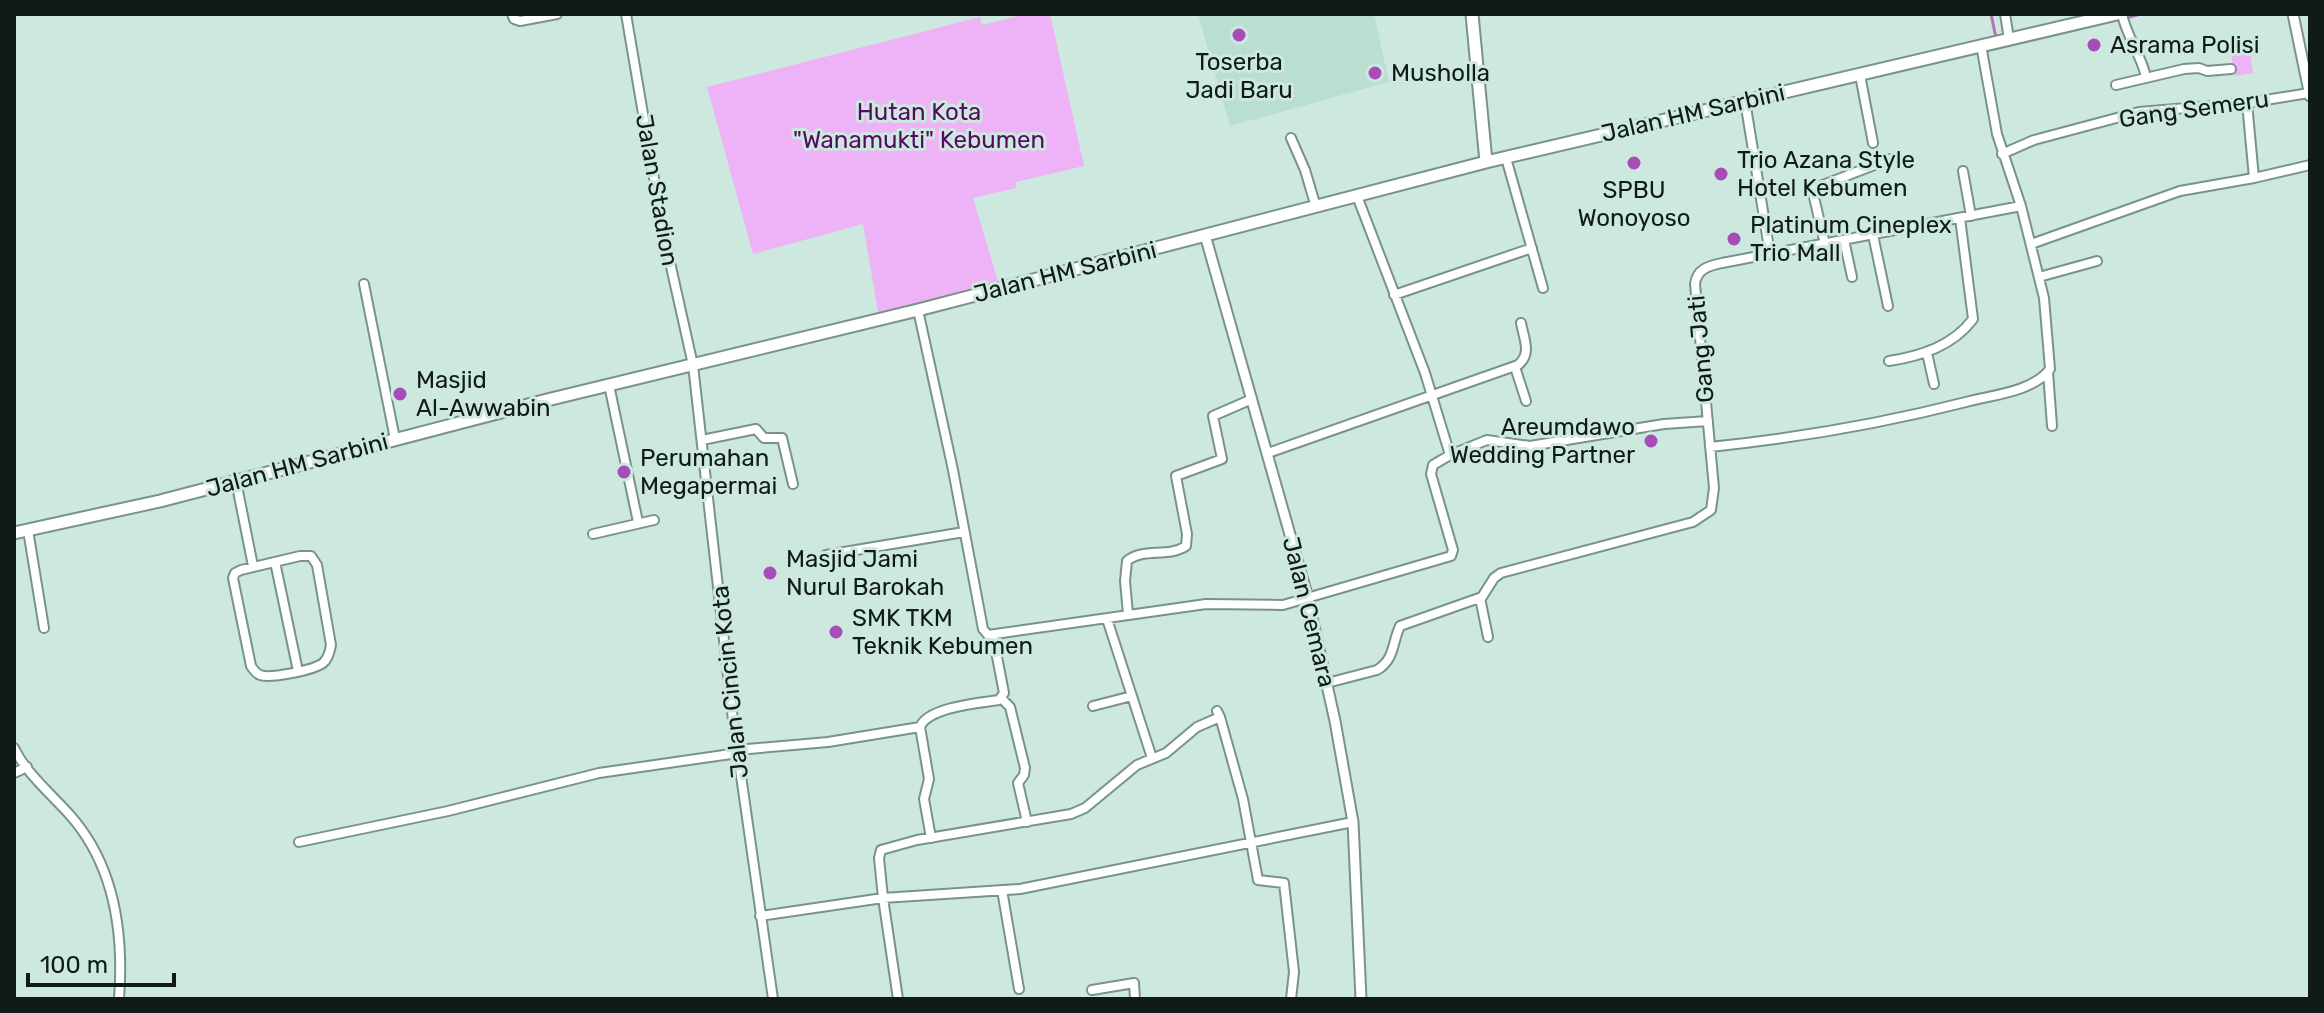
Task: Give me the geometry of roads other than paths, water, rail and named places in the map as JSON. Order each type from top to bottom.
[{"type":"main road","points":[[1472,14],[1486,162]]},
{"type":"main road","name":"Jalan HM Sarbini","points":[[14,533],[236,481],[609,385],[918,310],[1486,162],[2121,15]]},
{"type":"street","points":[[512,14],[514,19],[520,21],[557,14]]},
{"type":"street","name":"Jalan Stadion","points":[[626,14],[663,231],[693,365]]},
{"type":"street","points":[[2005,14],[2006,40]]},
{"type":"street","points":[[2293,14],[2310,94]]},
{"type":"street","points":[[2121,15],[2127,35],[2141,55],[2146,77]]},
{"type":"street","points":[[1985,45],[2002,154],[2021,206],[2039,277],[2048,333],[2052,426]]},
{"type":"street","points":[[2116,85],[2192,68],[2207,71],[2231,69]]},
{"type":"street","points":[[1860,75],[1873,143]]},
{"type":"street","name":"Gang Semeru","points":[[2002,154],[2034,140],[2139,112],[2310,94]]},
{"type":"street","points":[[1745,101],[1770,254]]},
{"type":"street","points":[[2247,103],[2254,178]]},
{"type":"street","points":[[1291,138],[1316,207]]},
{"type":"street","points":[[1506,158],[1543,288]]},
{"type":"street","points":[[1825,244],[1813,193],[1815,188],[1890,159]]},
{"type":"street","points":[[2031,244],[2180,191],[2310,165]]},
{"type":"street","points":[[1963,171],[1971,216]]},
{"type":"street","points":[[1357,196],[1433,394],[1450,455]]},
{"type":"street","name":"Gang Jati","points":[[1708,421],[1695,284],[1696,276],[1710,266],[2021,206]]},
{"type":"street","points":[[1889,361],[1927,353],[1945,344],[1973,319],[1960,218]]},
{"type":"street","name":"Jalan Cemara","points":[[1205,235],[1308,599],[1327,683],[1353,822],[1361,999]]},
{"type":"street","points":[[1873,235],[1888,306]]},
{"type":"street","points":[[1844,240],[1852,277]]},
{"type":"street","points":[[1394,295],[1532,248]]},
{"type":"street","points":[[2039,277],[2097,261]]},
{"type":"street","points":[[364,284],[395,439]]},
{"type":"street","points":[[918,310],[983,629],[993,636],[1206,604],[1283,605],[1308,599],[1453,554],[1431,474],[1433,465],[1450,455],[1487,440],[1530,446],[1664,424],[1708,421],[1711,510],[1693,522],[1501,573],[1480,598],[1405,623],[1398,629],[1394,651],[1383,666],[1370,673],[1327,683]]},
{"type":"street","points":[[1268,453],[1515,367],[1527,355],[1521,323]]},
{"type":"street","points":[[1927,353],[1934,384]]},
{"type":"street","name":"Jalan Cincin Kota","points":[[693,365],[737,751],[773,999]]},
{"type":"street","points":[[1515,367],[1526,401]]},
{"type":"street","points":[[1710,447],[1807,437],[1860,427],[2011,390],[2040,380],[2048,372]]},
{"type":"street","points":[[609,385],[638,522]]},
{"type":"street","points":[[1128,614],[1127,561],[1137,555],[1168,552],[1186,546],[1187,534],[1176,476],[1222,459],[1213,416],[1252,399]]},
{"type":"street","points":[[702,440],[756,429],[764,438],[782,438],[793,484]]},
{"type":"street","points":[[236,481],[253,566]]},
{"type":"street","points":[[593,534],[654,520]]},
{"type":"street","points":[[28,530],[44,628]]},
{"type":"street","points":[[826,555],[964,532]]},
{"type":"street","points":[[311,556],[317,565],[331,645],[323,663],[298,671],[263,676],[251,666],[233,578],[235,573],[253,566],[275,562],[311,556]]},
{"type":"street","points":[[275,562],[298,671]]},
{"type":"street","points":[[1480,598],[1488,637]]},
{"type":"street","points":[[1107,619],[1152,758]]},
{"type":"street","points":[[931,838],[924,799],[928,774],[920,727],[923,720],[933,714],[1001,698],[1004,693],[993,636]]},
{"type":"street","points":[[1093,706],[1132,696]]},
{"type":"street","points":[[1001,698],[1008,703],[1025,768],[1018,783],[1027,822]]},
{"type":"street","points":[[898,999],[883,898],[881,850],[931,838],[1071,814],[1085,808],[1137,765],[1178,745],[1197,727],[1219,714],[1243,799],[1258,880],[1284,883],[1294,972],[1291,999]]},
{"type":"street","points":[[299,842],[448,811],[599,773],[920,727]]},
{"type":"street","points":[[14,748],[87,835],[103,865],[117,927],[121,961],[119,999]]},
{"type":"street","points":[[14,773],[27,767]]},
{"type":"street","points":[[760,916],[883,898],[1002,890],[1091,877],[1353,822]]},
{"type":"street","points":[[1002,890],[1019,989]]},
{"type":"street","points":[[1092,990],[1134,983],[1135,999]]},
{"type":"waterway","points":[[1991,14],[1996,38]]},
{"type":"waterway","points":[[2125,18],[2141,14]]},
{"type":"place","name":"Toserba Jadi Baru","points":[[1239,35]]},
{"type":"place","name":"Asrama Polisi","points":[[2094,45]]},
{"type":"place","name":"Musholla","points":[[1375,73]]},
{"type":"place","name":"SPBU Wonoyoso","points":[[1634,163]]},
{"type":"place","name":"Trio Azana Style Hotel Kebumen","points":[[1721,174]]},
{"type":"place","name":"Platinum Cineplex Trio Mall","points":[[1734,239]]},
{"type":"place","name":"Masjid Al-Awwabin","points":[[400,394]]},
{"type":"place","name":"Areumdawo Wedding Partner","points":[[1651,441]]},
{"type":"place","name":"Perumahan Megapermai","points":[[624,472]]},
{"type":"place","name":"Masjid Jami Nurul Barokah","points":[[770,573]]},
{"type":"place","name":"SMK TKM Teknik Kebumen","points":[[836,632]]},
{"type":"park label","name":"Hutan Kota \"Wanamukti\" Kebumen","points":[[919,126]]}]
